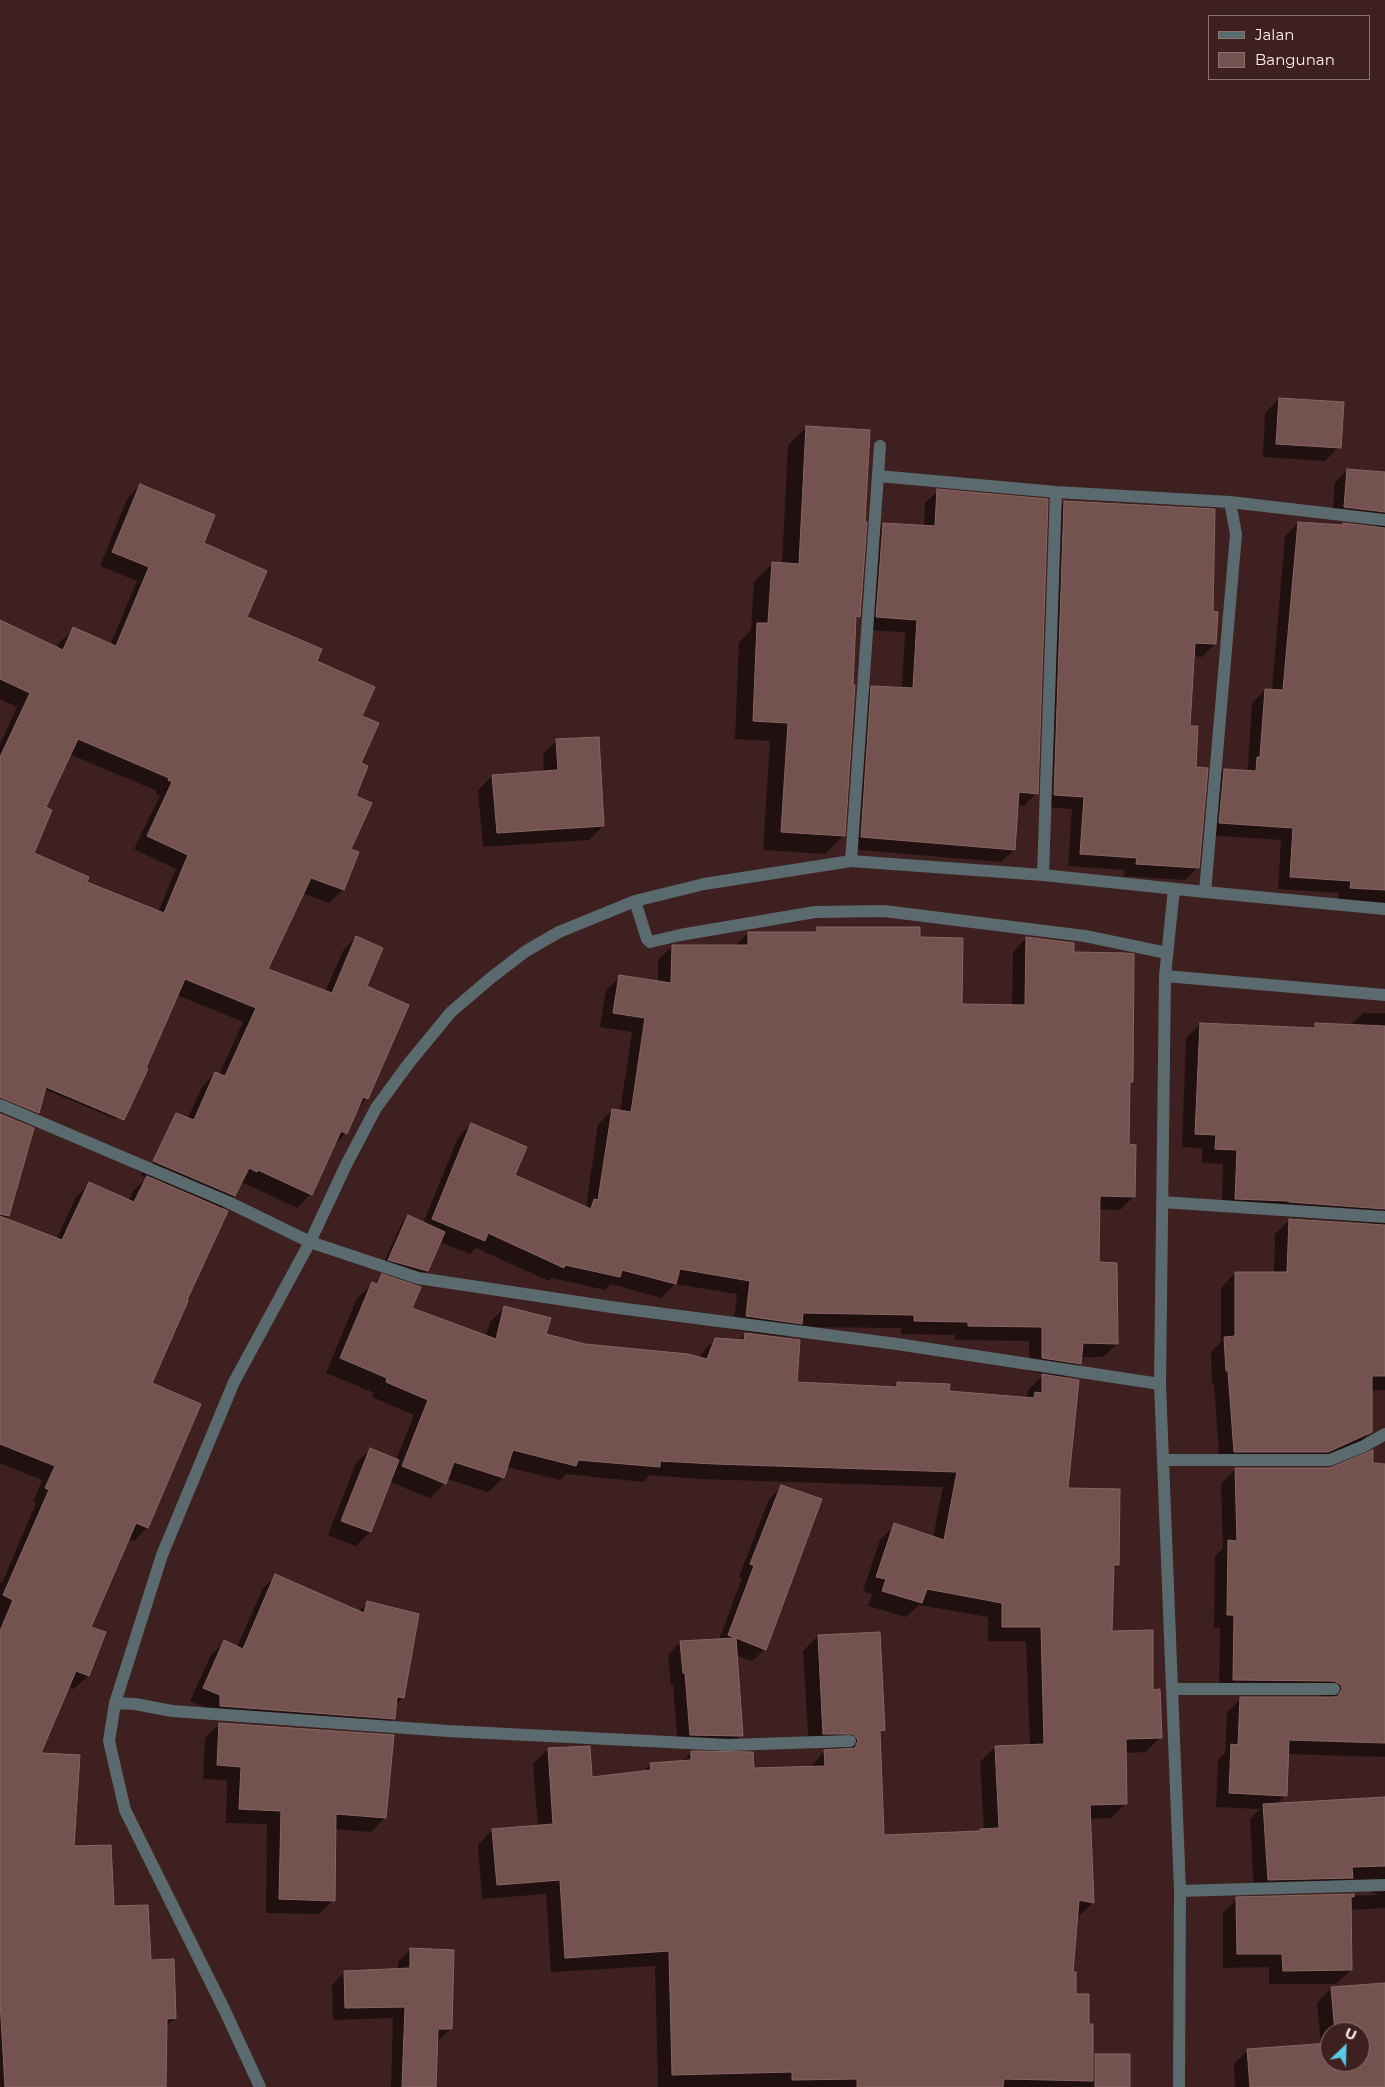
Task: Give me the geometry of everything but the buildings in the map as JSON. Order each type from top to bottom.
[{"type":"street","points":[[852,861],[880,446]]},
{"type":"street","points":[[878,476],[1056,492],[1230,502],[1385,520]]},
{"type":"street","points":[[1043,875],[1056,492]]},
{"type":"street","points":[[1205,892],[1236,534],[1230,502]]},
{"type":"street","points":[[260,2087],[221,2002],[126,1810],[109,1741],[115,1703],[162,1555],[234,1382],[313,1242],[346,1165],[376,1108],[409,1063],[451,1012],[526,951],[559,932],[704,884],[852,861],[1043,875],[1385,909]]},
{"type":"street","points":[[1174,889],[1165,976],[1160,1384],[1180,1891],[1179,2087]]},
{"type":"street","points":[[637,905],[647,939],[650,942],[814,912],[884,911],[1085,936],[1167,953]]},
{"type":"street","points":[[1165,976],[1385,995]]},
{"type":"street","points":[[0,1104],[228,1202],[313,1242],[418,1278],[618,1308],[897,1344],[1160,1384]]},
{"type":"street","points":[[1162,1202],[1385,1217]]},
{"type":"street","points":[[1163,1460],[1330,1460],[1364,1446],[1385,1434]]},
{"type":"street","points":[[1173,1690],[1334,1689]]},
{"type":"street","points":[[115,1703],[135,1704],[172,1711],[448,1731],[728,1745],[850,1741]]},
{"type":"street","points":[[1180,1891],[1385,1885]]}]
